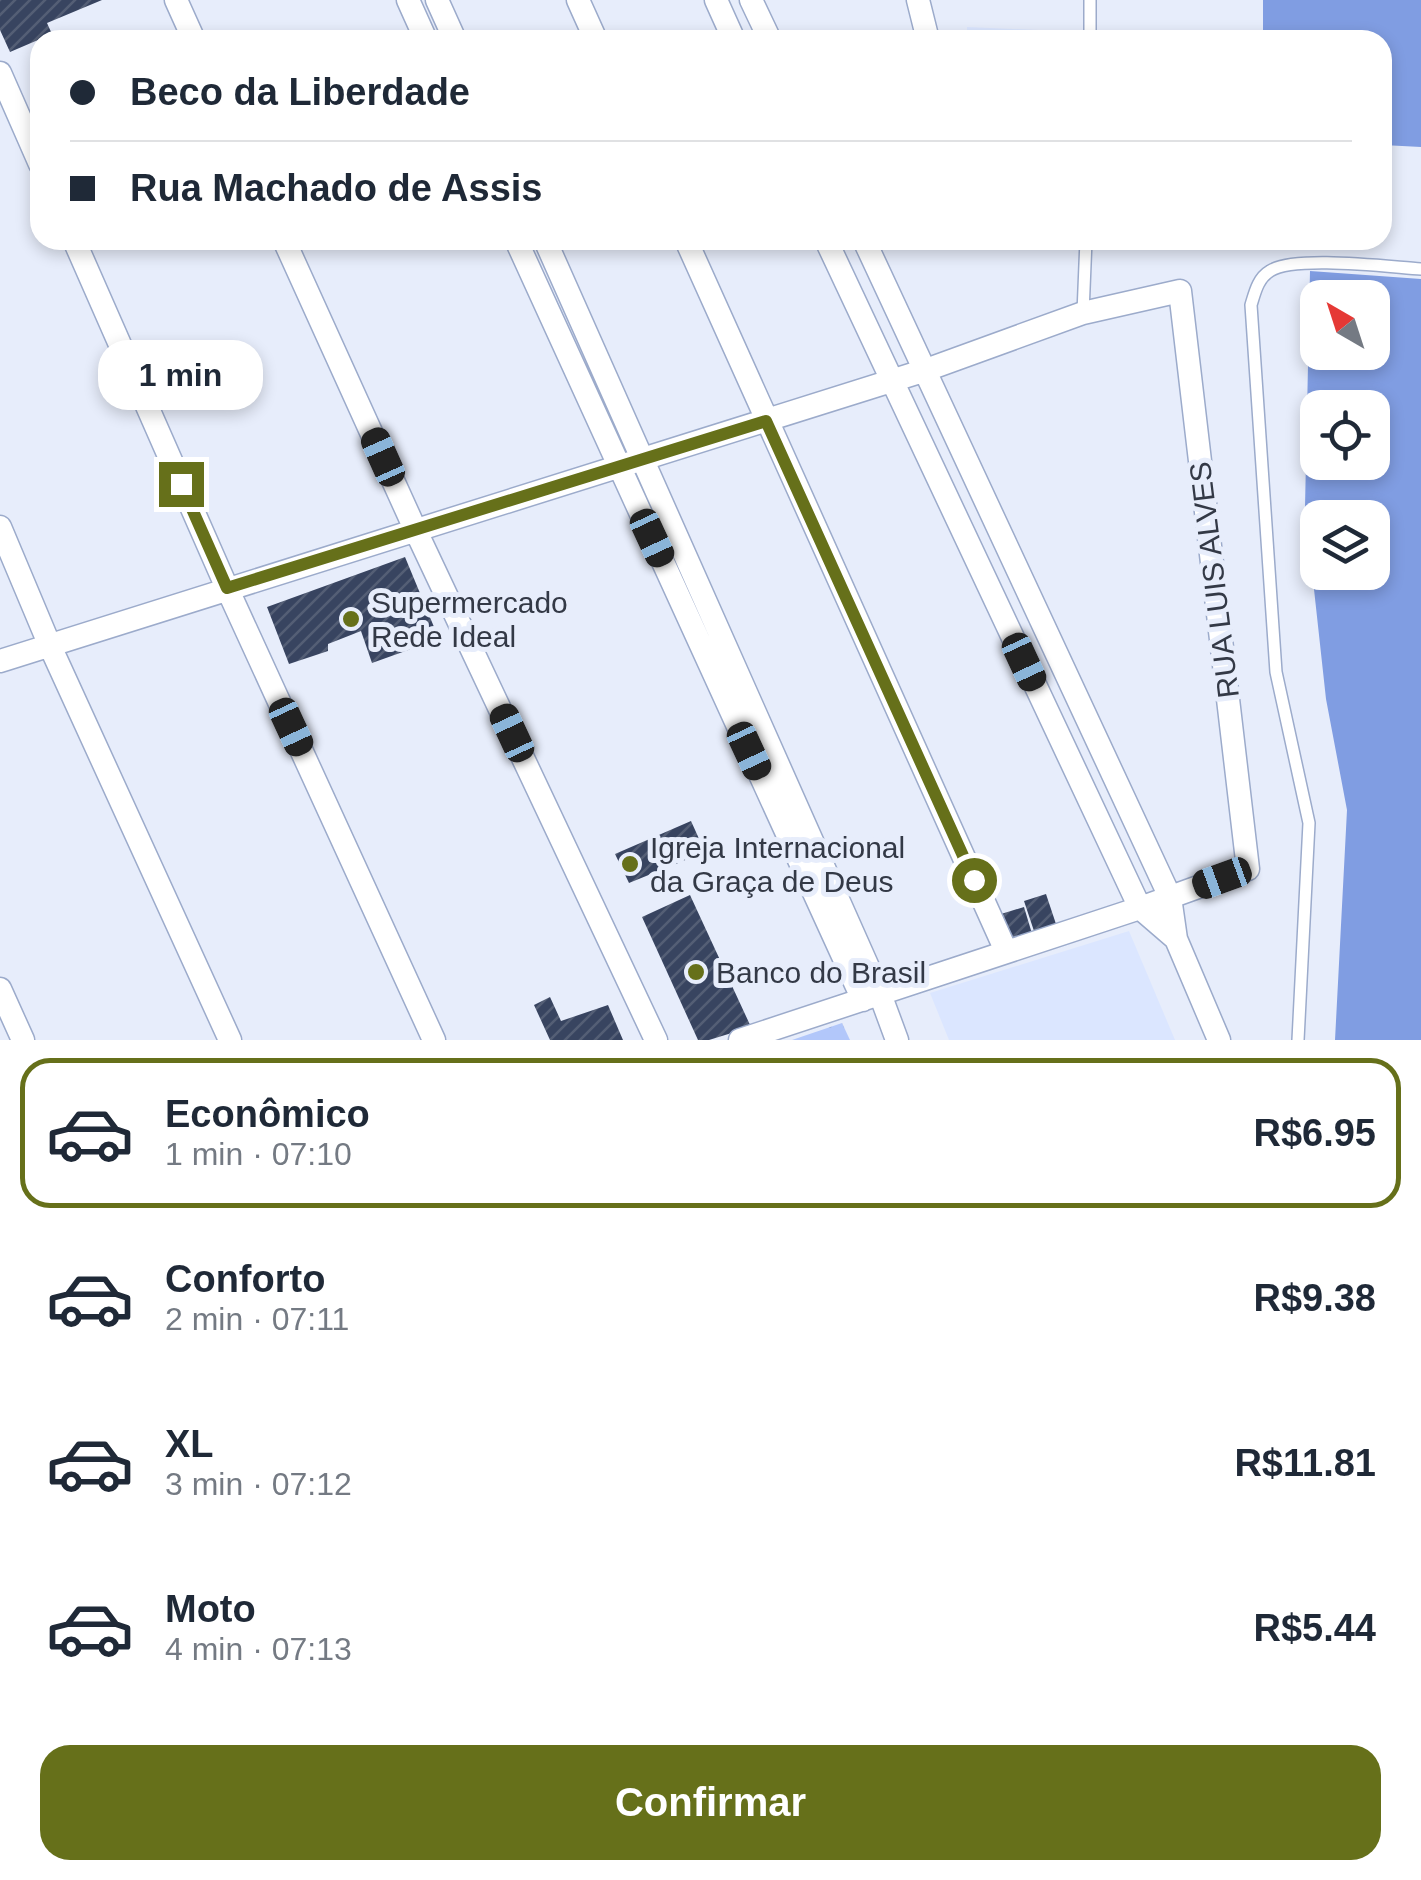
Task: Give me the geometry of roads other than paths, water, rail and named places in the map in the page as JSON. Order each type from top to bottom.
[{"type":"street","points":[[176,0],[190,30]]},
{"type":"street","points":[[408,0],[422,30]]},
{"type":"street","points":[[437,0],[450,30]]},
{"type":"street","points":[[578,0],[592,30]]},
{"type":"street","points":[[716,0],[730,30]]},
{"type":"street","points":[[751,0],[765,30]]},
{"type":"street","points":[[918,0],[926,30]]},
{"type":"street","points":[[0,73],[30,141]]},
{"type":"street","points":[[78,250],[227,588],[434,1040]]},
{"type":"street","points":[[289,250],[656,1040]]},
{"type":"street","points":[[521,250],[619,467],[871,997],[897,1040]]},
{"type":"street","points":[[550,250],[644,460],[871,997]]},
{"type":"street","points":[[690,250],[1006,951]]},
{"type":"street","points":[[831,250],[1140,908],[1176,939]]},
{"type":"street","points":[[869,250],[1170,897],[1176,939],[1219,1040]]},
{"type":"street","name":"RUA LUIS ALVES","points":[[1083,313],[1180,292],[1248,869],[1170,897]]},
{"type":"street","points":[[0,661],[926,370],[1083,313]]},
{"type":"street","points":[[0,527],[50,646],[230,1040]]},
{"type":"street","points":[[740,1040],[1170,897]]},
{"type":"street","points":[[0,990],[23,1040]]},
{"type":"lane","points":[[1090,0],[1090,30]]},
{"type":"lane","points":[[1083,313],[1086,250]]},
{"type":"lane","points":[[1298,1040],[1309,823],[1276,672],[1250,305],[1265,273],[1279,266],[1302,263],[1421,269]]},
{"type":"place","name":"Supermercado Rede Ideal","points":[[351,619]]},
{"type":"place","name":"Igreja Internacional da Graça de Deus","points":[[630,864]]},
{"type":"place","name":"Banco do Brasil","points":[[696,972]]}]
